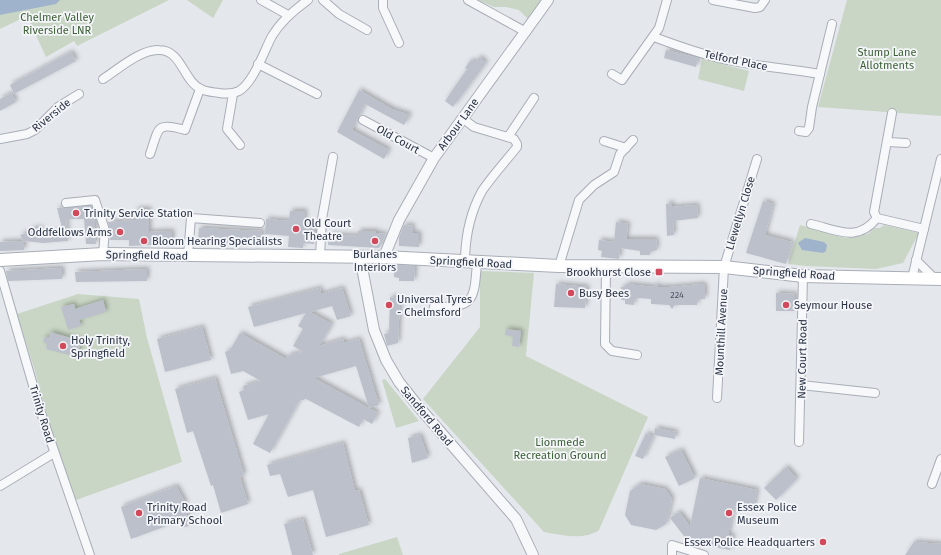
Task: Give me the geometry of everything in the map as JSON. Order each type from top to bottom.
[{"type":"main road","name":"Springfield Road","points":[[0,260],[103,254],[320,256],[559,266],[724,267],[803,276],[938,279]]},
{"type":"street","points":[[261,0],[288,15]]},
{"type":"street","points":[[103,79],[144,53],[166,50],[178,60],[194,84],[200,89],[221,94],[233,94],[247,84],[273,36],[288,15],[308,0]]},
{"type":"street","points":[[323,0],[339,14],[367,30]]},
{"type":"street","points":[[383,0],[383,8],[399,43]]},
{"type":"street","points":[[468,0],[526,32]]},
{"type":"street","name":"Arbour Lane","points":[[384,258],[400,220],[434,158],[548,0]]},
{"type":"street","points":[[612,74],[622,80],[654,37],[663,17],[667,0]]},
{"type":"street","points":[[713,0],[755,8],[760,7],[765,0]]},
{"type":"street","points":[[799,131],[806,132],[809,128],[812,107],[832,24]]},
{"type":"street","name":"Telford Place","points":[[654,37],[728,60],[775,68],[789,68],[820,74]]},
{"type":"street","points":[[258,64],[317,94]]},
{"type":"street","points":[[150,154],[158,132],[162,127],[168,125],[184,130],[200,89]]},
{"type":"street","name":"Riverside","points":[[0,139],[27,134],[35,130],[58,107],[78,94]]},
{"type":"street","points":[[233,94],[227,129],[240,145]]},
{"type":"street","points":[[508,136],[534,98]]},
{"type":"street","points":[[877,218],[874,212],[888,142],[892,113]]},
{"type":"street","points":[[434,313],[434,307],[457,307],[466,304],[471,298],[475,286],[465,240],[482,191],[517,147],[516,141],[508,136],[474,127],[462,118]]},
{"type":"street","name":"Old Court","points":[[363,120],[434,158]]},
{"type":"street","points":[[559,266],[579,200],[594,185],[614,172],[620,154],[633,140]]},
{"type":"street","points":[[604,141],[626,148]]},
{"type":"street","points":[[888,142],[906,143]]},
{"type":"street","points":[[320,256],[322,219],[333,157]]},
{"type":"street","name":"Llewellyn Close","points":[[724,267],[757,159]]},
{"type":"street","points":[[912,278],[941,159]]},
{"type":"street","points":[[66,203],[95,200],[105,230],[103,254]]},
{"type":"street","points":[[188,255],[191,218],[260,223]]},
{"type":"street","points":[[811,224],[858,233],[870,227],[877,218]]},
{"type":"street","points":[[877,218],[924,229]]},
{"type":"street","name":"Sandford Road","points":[[360,257],[374,330],[386,360],[399,382],[516,519],[533,555]]},
{"type":"street","points":[[916,260],[938,279]]},
{"type":"street","points":[[606,267],[605,344],[612,351],[637,355]]},
{"type":"street","name":"Mounthill Avenue","points":[[718,398],[724,267]]},
{"type":"street","name":"Trinity Road","points":[[0,271],[54,453],[90,555]]},
{"type":"street","name":"New Court Road","points":[[800,442],[803,276]]},
{"type":"street","points":[[801,385],[875,393]]},
{"type":"street","points":[[0,486],[54,453]]},
{"type":"street","points":[[932,484],[941,459]]},
{"type":"street","points":[[672,555],[672,545],[704,555]]},
{"type":"green space","name":"Chelmer Valley Riverside LNR","points":[[0,0],[169,0],[77,46],[74,41],[46,57],[27,16],[0,29]]},
{"type":"green space","points":[[187,0],[223,0],[213,18]]},
{"type":"green space","points":[[478,0],[543,0],[528,19],[519,10],[506,7],[494,7]]},
{"type":"green space","name":"Stump Lane Allotments","points":[[847,0],[941,0],[941,116],[818,107]]},
{"type":"green space","points":[[702,59],[749,71],[744,91],[698,79]]},
{"type":"green space","points":[[800,225],[817,230],[829,231],[833,235],[846,238],[868,234],[874,228],[880,228],[884,225],[919,233],[903,263],[876,269],[788,264]]},
{"type":"green space","name":"Lionmede Recreation Ground","points":[[480,271],[534,273],[526,356],[648,417],[599,530],[593,533],[579,536],[565,536],[544,532],[423,399],[480,327]]},
{"type":"green space","points":[[78,294],[139,299],[147,338],[182,462],[76,500],[55,445],[34,368],[17,314]]},
{"type":"green space","points":[[385,379],[419,421],[396,428],[382,380]]},
{"type":"green space","points":[[397,537],[403,555],[339,555],[339,554]]},
{"type":"water","points":[[0,0],[60,0],[56,4],[0,15]]},
{"type":"water","points":[[805,238],[824,242],[827,245],[826,251],[823,253],[802,250],[798,243]]},
{"type":"building","points":[[666,50],[698,58],[696,67],[664,58]]},
{"type":"building","points":[[71,52],[76,61],[14,94],[10,85]]},
{"type":"building","points":[[479,57],[486,63],[453,107],[445,101],[467,69],[465,68],[471,60],[475,63]]},
{"type":"building","points":[[359,90],[392,109],[410,115],[404,125],[365,104],[352,130],[389,150],[384,159],[337,132]]},
{"type":"building","points":[[11,93],[16,102],[0,111],[0,99]]},
{"type":"building","points":[[763,201],[773,204],[765,235],[792,242],[786,264],[746,253]]},
{"type":"building","points":[[672,203],[672,207],[697,205],[698,218],[673,221],[674,235],[667,236],[666,204]]},
{"type":"building","points":[[91,206],[94,214],[96,244],[86,244],[84,219],[66,219],[68,241],[43,243],[24,241],[20,235],[30,232],[31,229],[41,228],[41,233],[63,232],[57,208]]},
{"type":"building","points":[[136,209],[149,209],[149,232],[172,231],[172,244],[129,246],[129,240],[110,240],[108,222],[136,220]]},
{"type":"building","points":[[290,211],[305,211],[304,227],[315,227],[314,244],[303,243],[303,248],[288,247],[289,236],[265,234],[266,219],[289,221]]},
{"type":"building","points":[[616,222],[628,224],[626,239],[656,239],[657,250],[650,252],[650,255],[640,255],[640,251],[620,248],[619,259],[601,257],[602,251],[598,250],[599,240],[614,242]]},
{"type":"building","points":[[404,225],[413,226],[412,233],[419,233],[419,247],[399,246],[399,237]]},
{"type":"building","points":[[199,228],[262,231],[261,242],[247,241],[247,246],[198,244]]},
{"type":"building","points":[[358,231],[376,231],[376,233],[386,234],[379,248],[328,245],[329,235],[358,236]]},
{"type":"building","points":[[24,241],[24,250],[0,251],[0,242]]},
{"type":"building","points":[[394,265],[415,266],[414,281],[399,281],[399,278],[394,277]]},
{"type":"building","points":[[62,268],[62,279],[8,281],[6,271]]},
{"type":"building","points":[[147,269],[147,281],[76,282],[75,272]]},
{"type":"building","name":"Busy Bees","points":[[556,284],[587,287],[585,308],[554,307]]},
{"type":"building","points":[[626,284],[654,287],[656,284],[658,287],[670,287],[703,284],[705,287],[705,299],[698,299],[697,305],[675,305],[672,309],[669,305],[651,304],[651,299],[638,298],[634,300],[634,305],[625,304],[625,300],[621,300],[621,287],[626,287]]},
{"type":"building","points":[[320,288],[321,294],[342,288],[351,316],[337,320],[332,306],[310,312],[332,324],[319,346],[343,339],[344,343],[359,339],[379,405],[369,408],[356,366],[314,378],[378,413],[372,424],[363,419],[359,427],[306,399],[299,401],[270,453],[253,444],[269,414],[248,420],[239,392],[244,390],[243,386],[261,381],[243,371],[231,374],[225,352],[230,350],[240,333],[286,359],[289,355],[303,352],[293,346],[303,329],[298,326],[306,313],[254,327],[248,307]]},
{"type":"building","name":"Seymour House","points":[[776,293],[795,294],[795,311],[776,311]]},
{"type":"building","points":[[390,297],[400,298],[398,343],[387,346],[384,334],[389,333]]},
{"type":"building","points":[[103,300],[106,312],[79,320],[81,326],[68,330],[61,307],[74,304],[75,309]]},
{"type":"building","points":[[202,327],[211,360],[165,372],[157,339]]},
{"type":"building","points":[[506,329],[521,331],[519,347],[512,346],[513,337],[505,335]]},
{"type":"building","name":"Holy Trinity, Springfield","points":[[50,332],[81,341],[77,357],[46,349],[47,344],[43,342],[45,336],[49,338]]},
{"type":"building","points":[[215,378],[244,475],[240,477],[248,504],[221,513],[213,485],[211,486],[193,431],[187,433],[175,389]]},
{"type":"building","points":[[655,428],[676,432],[675,439],[654,435]]},
{"type":"building","points":[[646,433],[653,437],[643,459],[635,456]]},
{"type":"building","points":[[420,435],[428,458],[412,463],[408,438]]},
{"type":"building","points":[[343,443],[355,491],[359,490],[369,525],[326,537],[313,490],[288,497],[280,474],[270,476],[267,465]]},
{"type":"building","points":[[681,450],[695,478],[679,486],[665,457]]},
{"type":"building","points":[[786,467],[797,479],[776,500],[764,488]]},
{"type":"building","points":[[700,478],[757,490],[753,510],[734,506],[728,535],[733,536],[730,550],[687,542],[670,518],[679,512],[690,526]]},
{"type":"building","points":[[640,484],[665,489],[672,499],[666,524],[656,530],[631,525],[625,515],[630,491]]},
{"type":"building","points":[[176,486],[186,504],[183,505],[191,525],[182,528],[180,521],[131,539],[121,507]]},
{"type":"building","points":[[303,519],[313,555],[292,555],[284,524]]},
{"type":"building","points":[[914,542],[941,544],[941,555],[905,555]]},
{"type":"place","name":"Trinity Service Station","points":[[76,213]]},
{"type":"place","name":"Old Court Theatre","points":[[296,229]]},
{"type":"place","name":"Oddfellows Arms","points":[[120,232]]},
{"type":"place","name":"Bloom Hearing Specialists","points":[[144,241]]},
{"type":"place","name":"Burlanes Interiors","points":[[375,241]]},
{"type":"place","name":"Brookhurst Close","points":[[659,272]]},
{"type":"place","name":"Busy Bees","points":[[571,293]]},
{"type":"place","name":"Universal Tyres - Chelmsford","points":[[389,305]]},
{"type":"place","name":"Seymour House","points":[[786,305]]},
{"type":"place","name":"Holy Trinity, Springfield","points":[[63,346]]},
{"type":"place","name":"Trinity Road Primary School","points":[[139,513]]},
{"type":"place","name":"Essex Police Museum","points":[[729,513]]},
{"type":"place","name":"Essex Police Headquarters","points":[[823,542]]}]
